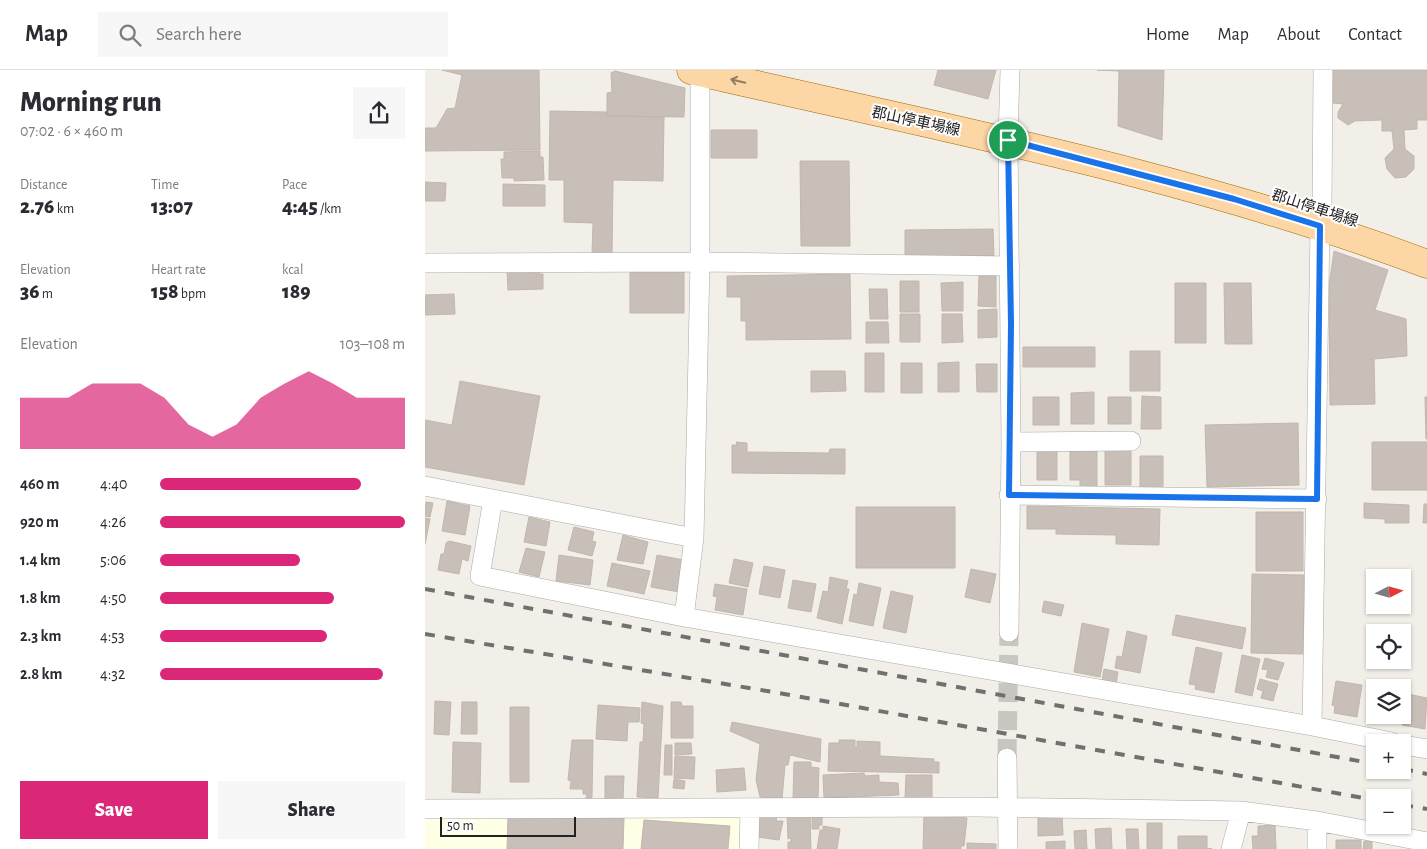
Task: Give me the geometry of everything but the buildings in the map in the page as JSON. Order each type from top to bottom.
[{"type":"main road","name":"郡山停車場線","points":[[764,70],[1009,133]]},
{"type":"main road","name":"郡山停車場線","points":[[696,71],[782,92],[1009,133],[1225,180],[1321,217],[1427,264]]},
{"type":"main road","name":"郡山停車場線","points":[[1321,217],[1427,247]]},
{"type":"street","points":[[1009,632],[1011,442],[1010,70]]},
{"type":"street","points":[[1312,726],[1323,70]]},
{"type":"street","points":[[684,617],[694,538],[700,262],[696,71]]},
{"type":"street","points":[[425,263],[700,262],[1010,266]]},
{"type":"street","points":[[1011,442],[1131,441]]},
{"type":"street","points":[[425,486],[694,538]]},
{"type":"street","points":[[1009,495],[1317,499]]},
{"type":"street","points":[[493,499],[480,576],[684,617],[1366,737]]},
{"type":"street","points":[[1411,746],[1427,749]]},
{"type":"street","points":[[1007,758],[1008,849]]},
{"type":"street","points":[[425,809],[966,807],[1009,810],[1241,811],[1317,821],[1427,842]]},
{"type":"street","points":[[749,849],[750,808]]},
{"type":"street","points":[[1231,849],[1241,811]]},
{"type":"street","points":[[1317,821],[1317,849]]},
{"type":"shaded area","points":[[739,812],[746,821],[745,849],[425,849],[425,813]]},
{"type":"tunnel","points":[[1007,758],[1009,632]]},
{"type":"railway","points":[[425,589],[1366,762]]},
{"type":"railway","points":[[425,634],[779,693],[1366,798]]},
{"type":"railway","points":[[1411,771],[1427,774]]},
{"type":"railway","points":[[1411,806],[1427,809]]},
{"type":"route","points":[[1008,140],[1234,199],[1320,226],[1317,499],[1009,495],[1011,324],[1008,140]]}]
